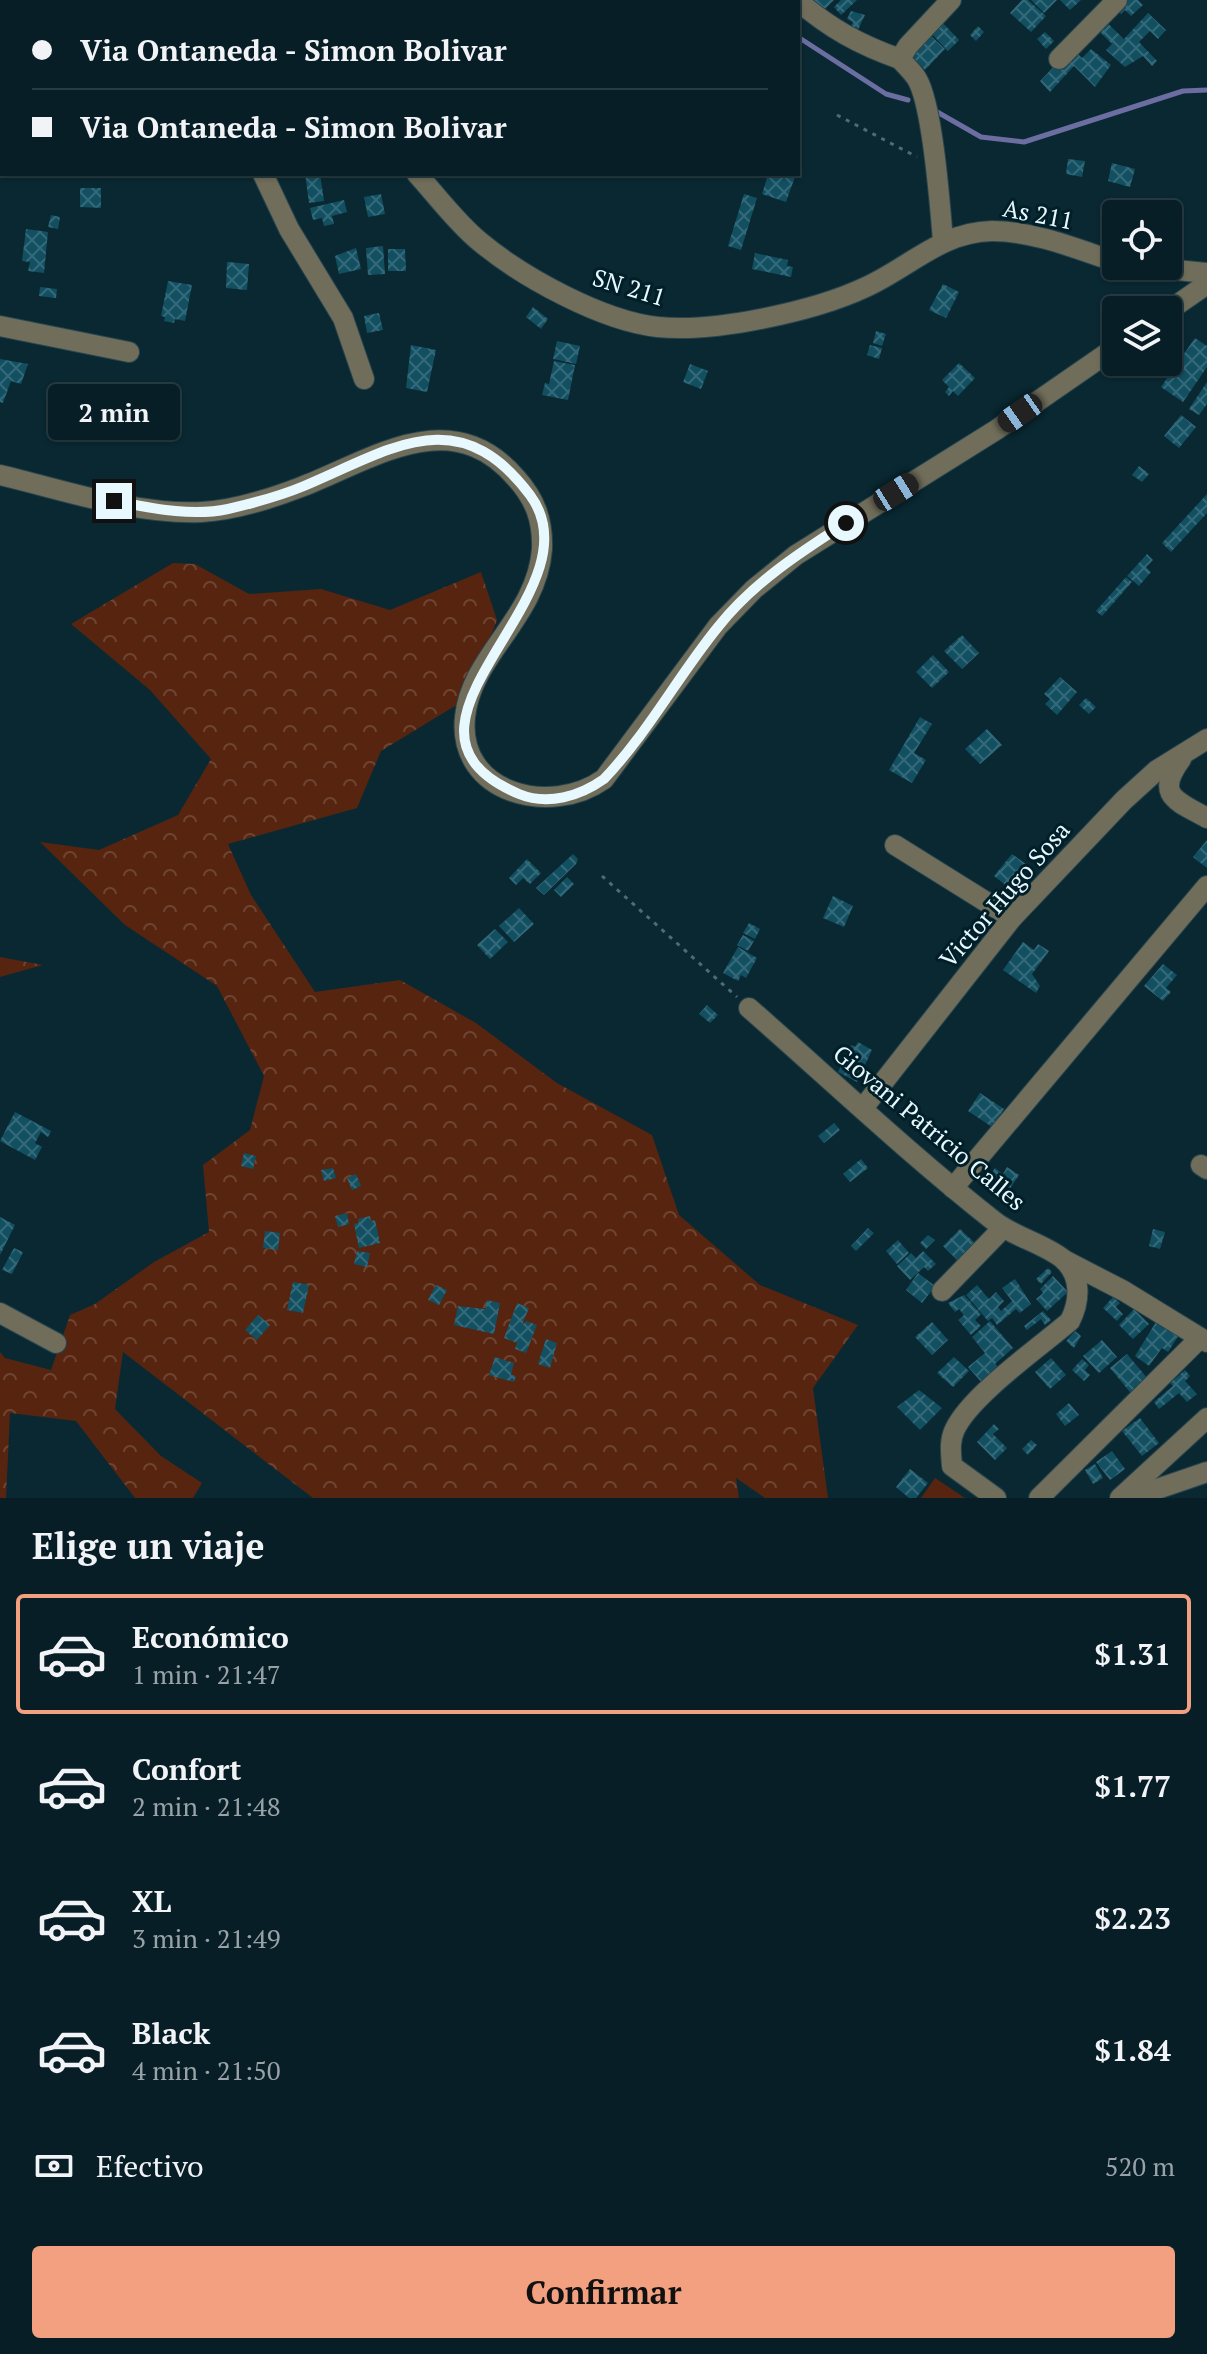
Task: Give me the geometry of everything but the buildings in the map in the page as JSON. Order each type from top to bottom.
[{"type":"street","points":[[900,59],[908,46],[951,0]]},
{"type":"street","points":[[1059,59],[1117,0]]},
{"type":"street","points":[[800,3],[827,26],[865,47],[900,59],[917,79],[941,190],[943,241]]},
{"type":"street","points":[[264,176],[289,229],[343,318],[364,379]]},
{"type":"street","name":"SN 211","points":[[419,176],[478,241],[544,284],[605,312],[658,327],[784,315],[867,287]]},
{"type":"street","name":"As 211","points":[[867,287],[943,241],[991,231],[1020,234],[1102,258]]},
{"type":"street","points":[[1182,271],[1207,273]]},
{"type":"street","points":[[1182,301],[1207,284]]},
{"type":"street","points":[[0,326],[129,352]]},
{"type":"street","points":[[0,475],[114,501],[199,512],[251,503],[301,487],[398,444],[433,440],[471,446],[491,456],[514,475],[539,513],[540,573],[530,598],[490,657],[468,700],[466,738],[482,771],[493,780],[522,795],[552,799],[587,791],[604,779],[718,626],[786,563],[996,430],[1102,357]]},
{"type":"street","points":[[1199,742],[1169,776],[1167,788],[1171,797],[1207,818]]},
{"type":"street","name":"Victor Hugo Sosa","points":[[863,1108],[1012,918],[1124,800],[1199,742]]},
{"type":"street","points":[[895,845],[1012,918]]},
{"type":"street","points":[[953,1188],[1207,886]]},
{"type":"street","name":"Giovani Patricio Calles","points":[[749,1008],[953,1188],[1003,1228],[1124,1291],[1204,1340]]},
{"type":"street","points":[[942,1291],[1003,1228]]},
{"type":"street","points":[[996,1498],[952,1466],[950,1447],[955,1429],[969,1408],[1070,1321],[1079,1302],[1076,1282],[1064,1260]]},
{"type":"street","points":[[0,1313],[56,1343]]},
{"type":"street","points":[[1039,1498],[1204,1340]]},
{"type":"street","points":[[1120,1498],[1207,1418]]},
{"type":"street","points":[[1131,1498],[1207,1472]]},
{"type":"path","points":[[837,115],[920,159]]},
{"type":"path","points":[[602,876],[749,1008]]},
{"type":"green space","points":[[173,563],[195,564],[249,594],[321,589],[390,610],[481,572],[497,620],[468,698],[381,751],[357,808],[228,844],[251,895],[315,992],[400,980],[476,1023],[557,1083],[652,1135],[679,1215],[760,1285],[858,1325],[813,1388],[828,1498],[765,1498],[736,1478],[739,1498],[313,1498],[123,1352],[115,1409],[161,1456],[202,1483],[193,1498],[135,1498],[76,1421],[10,1413],[6,1498],[0,1498],[0,1352],[5,1358],[51,1370],[70,1315],[95,1304],[154,1262],[209,1232],[203,1165],[250,1130],[264,1076],[217,986],[125,925],[40,842],[99,850],[178,815],[211,759],[150,690],[71,624]]},
{"type":"green space","points":[[0,957],[43,965],[0,977]]},
{"type":"green space","points":[[935,1478],[965,1498],[921,1498]]},
{"type":"waterway","points":[[800,38],[886,94],[908,100]]},
{"type":"waterway","points":[[932,109],[981,137],[1024,142],[1183,91],[1207,90]]},
{"type":"route","points":[[114,501],[180,511],[224,510],[301,487],[398,444],[433,440],[471,446],[491,456],[514,475],[533,499],[539,513],[542,530],[540,573],[530,598],[490,657],[468,700],[466,738],[482,771],[505,787],[535,799],[570,797],[587,791],[604,779],[619,764],[718,626],[754,589],[796,555],[846,523]]}]
